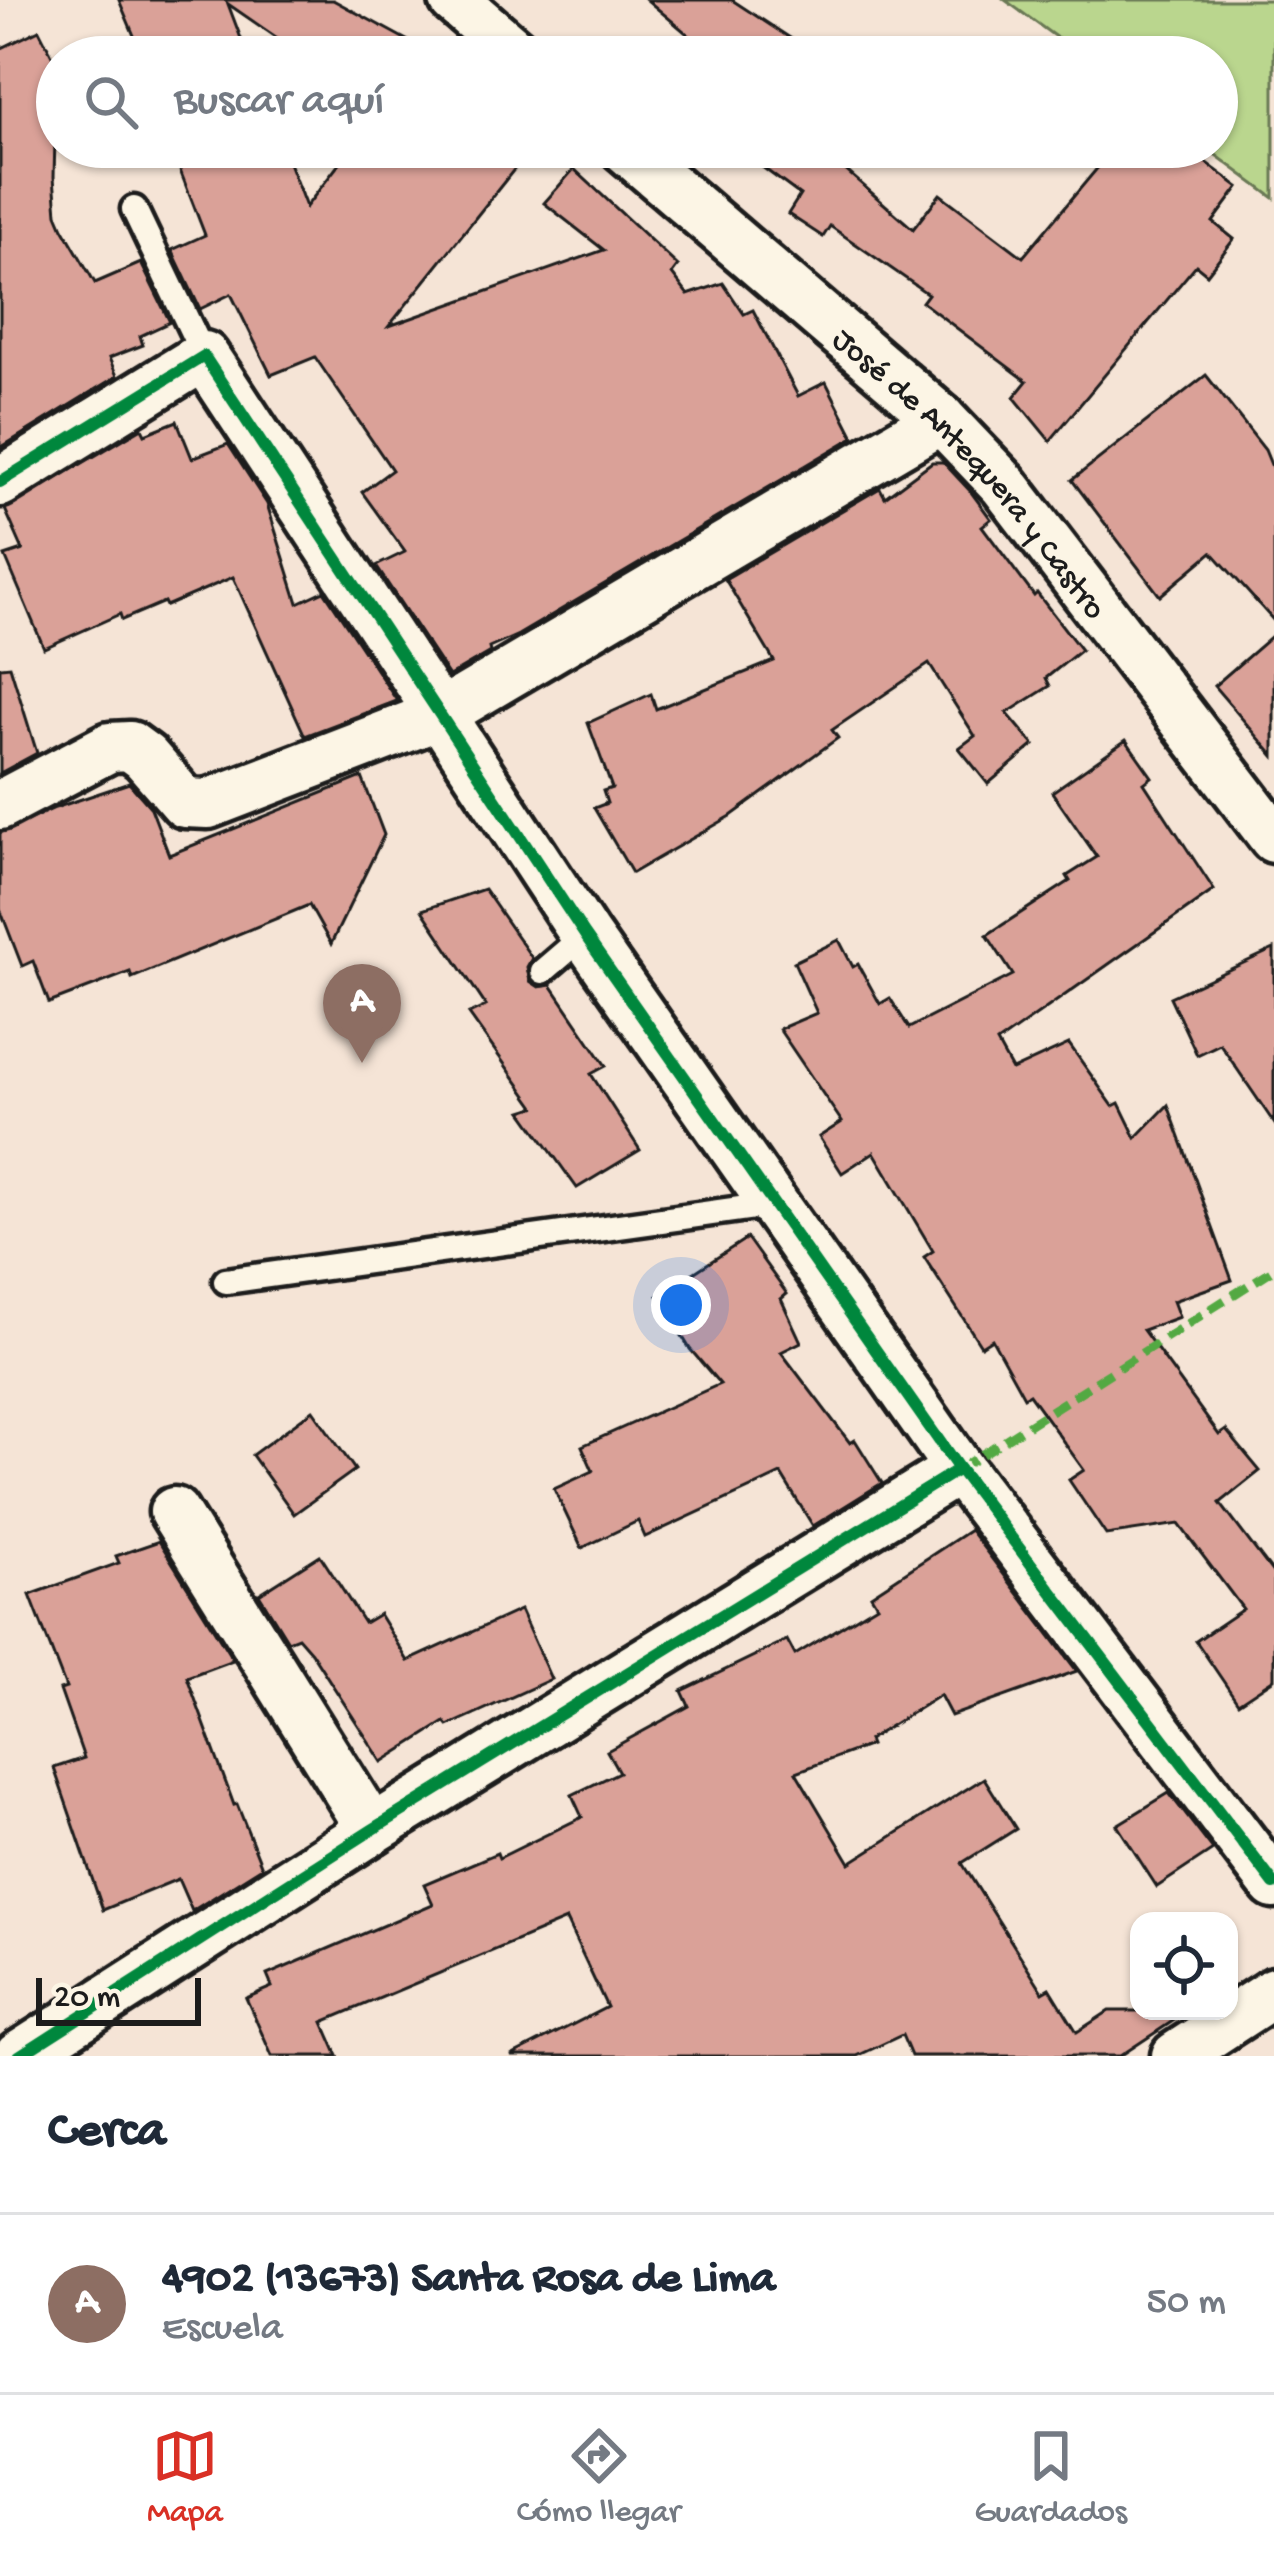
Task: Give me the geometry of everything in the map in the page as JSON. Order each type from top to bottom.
[{"type":"street","points":[[454,0],[496,36]]},
{"type":"street","name":"José de Antequera y Castro","points":[[649,168],[941,419],[1004,485],[1274,838]]},
{"type":"street","points":[[0,482],[204,356],[585,935],[959,1469],[1274,1884]]},
{"type":"street","points":[[0,805],[110,747],[130,746],[146,757],[185,803],[208,804],[439,715],[941,419]]},
{"type":"street","points":[[19,2056],[372,1830],[959,1469]]},
{"type":"street","points":[[174,1512],[372,1830]]},
{"type":"street","points":[[1176,2056],[1274,1992]]},
{"type":"lane","points":[[134,209],[204,356]]},
{"type":"lane","points":[[543,971],[585,935]]},
{"type":"lane","points":[[226,1281],[776,1204]]},
{"type":"green space","points":[[1005,0],[1274,0],[1274,198],[1233,168],[1238,168],[1238,36],[1054,36]]},
{"type":"building","points":[[119,0],[333,0],[399,36],[274,36],[228,4],[240,36],[134,36]]},
{"type":"building","points":[[647,0],[732,0],[787,36],[690,36]]},
{"type":"building","points":[[39,30],[36,168],[54,168],[57,214],[95,283],[141,263],[170,322],[140,336],[143,345],[109,358],[117,376],[0,448],[0,49]]},
{"type":"building","points":[[179,168],[291,168],[306,207],[336,168],[515,168],[389,326],[604,250],[544,203],[574,169],[678,266],[672,274],[688,295],[723,283],[744,314],[753,310],[798,396],[826,382],[854,437],[489,648],[490,652],[449,676],[376,566],[405,552],[362,492],[392,470],[315,357],[271,375],[231,294],[200,309],[172,250],[205,235]]},
{"type":"building","points":[[763,168],[843,168],[913,229],[940,194],[1023,257],[1097,168],[1213,168],[1239,187],[1213,222],[1234,239],[1207,274],[1196,265],[1050,441],[1014,397],[1027,381],[922,302],[928,294],[830,226],[823,237],[788,214],[800,195]]},
{"type":"building","points":[[1206,375],[1265,450],[1274,472],[1274,621],[1212,552],[1160,596],[1072,480]]},
{"type":"building","points":[[177,421],[192,458],[228,444],[267,504],[298,603],[324,591],[397,701],[305,736],[233,577],[166,606],[164,602],[122,620],[120,614],[44,648],[5,556],[23,550],[5,509],[142,428],[145,434]]},
{"type":"building","points":[[932,462],[943,462],[971,492],[991,519],[982,526],[1081,650],[1046,678],[1050,686],[1007,713],[1034,745],[988,784],[959,748],[975,736],[929,664],[832,730],[838,738],[731,816],[632,873],[594,808],[607,803],[603,791],[612,788],[588,723],[651,694],[656,709],[774,661],[725,579],[880,488],[885,497]]},
{"type":"building","points":[[1274,634],[1274,756],[1214,686]]},
{"type":"building","points":[[10,666],[37,753],[0,773],[0,667]]},
{"type":"building","points":[[1126,740],[1152,777],[1144,783],[1214,890],[997,1043],[1012,1070],[1069,1044],[1113,1106],[1119,1103],[1136,1138],[1168,1105],[1232,1280],[1173,1301],[1179,1317],[1143,1330],[1219,1435],[1226,1430],[1260,1471],[1220,1503],[1274,1574],[1274,1679],[1238,1703],[1196,1641],[1243,1609],[1179,1524],[1106,1535],[1069,1480],[1084,1470],[1029,1394],[1024,1397],[992,1339],[981,1346],[924,1257],[933,1251],[874,1152],[842,1173],[819,1137],[842,1122],[779,1029],[817,1013],[794,962],[839,940],[880,1004],[890,998],[909,1028],[1013,975],[987,935],[1070,881],[1067,876],[1097,857],[1052,792]]},
{"type":"building","points":[[362,777],[384,835],[331,944],[309,905],[132,978],[130,972],[49,1003],[33,961],[22,966],[0,909],[0,833],[129,783],[151,808],[169,855]]},
{"type":"building","points":[[484,889],[532,958],[527,967],[530,981],[539,987],[551,985],[606,1066],[591,1074],[640,1150],[577,1188],[522,1111],[535,1107],[469,1014],[486,1006],[422,910]]},
{"type":"building","points":[[1274,949],[1274,1123],[1220,1044],[1197,1055],[1170,997]]},
{"type":"building","points":[[747,1238],[787,1294],[781,1299],[801,1342],[781,1352],[850,1443],[855,1440],[882,1483],[813,1526],[781,1474],[645,1537],[638,1521],[582,1548],[554,1489],[593,1471],[582,1446],[720,1384],[690,1349],[658,1296]]},
{"type":"building","points":[[313,1410],[355,1470],[294,1514],[252,1455]]},
{"type":"building","points":[[970,1530],[1077,1671],[951,1716],[940,1695],[868,1740],[870,1745],[796,1772],[850,1863],[984,1778],[1016,1829],[962,1863],[1043,1992],[1050,1988],[1077,2032],[1109,2011],[1130,2011],[1130,2020],[1174,2020],[1120,2056],[911,2056],[902,2035],[857,2056],[511,2056],[607,2007],[566,1920],[323,2022],[338,2056],[272,2056],[246,1998],[272,1987],[267,1975],[433,1904],[424,1884],[497,1853],[499,1858],[582,1817],[572,1795],[619,1772],[607,1751],[689,1706],[682,1691],[787,1640],[795,1655],[877,1605],[871,1595]]},
{"type":"building","points":[[159,1541],[233,1660],[187,1677],[262,1867],[192,1911],[178,1879],[103,1910],[54,1768],[84,1758],[60,1690],[66,1688],[30,1595],[119,1563],[116,1556]]},
{"type":"building","points":[[320,1555],[364,1623],[379,1614],[408,1661],[520,1610],[551,1679],[448,1726],[445,1722],[382,1762],[311,1652],[298,1637],[288,1641],[259,1594]]},
{"type":"building","points":[[1169,1793],[1213,1850],[1157,1887],[1117,1825]]},
{"type":"marked path","points":[[959,1469],[1274,1269]]},
{"type":"cycle path","points":[[0,482],[204,356],[585,935],[959,1469],[1274,1884]]},
{"type":"cycle path","points":[[19,2056],[372,1830],[959,1469]]},
{"type":"place","name":"4902 (13673) Santa Rosa de Lima","points":[[362,1063]]}]
